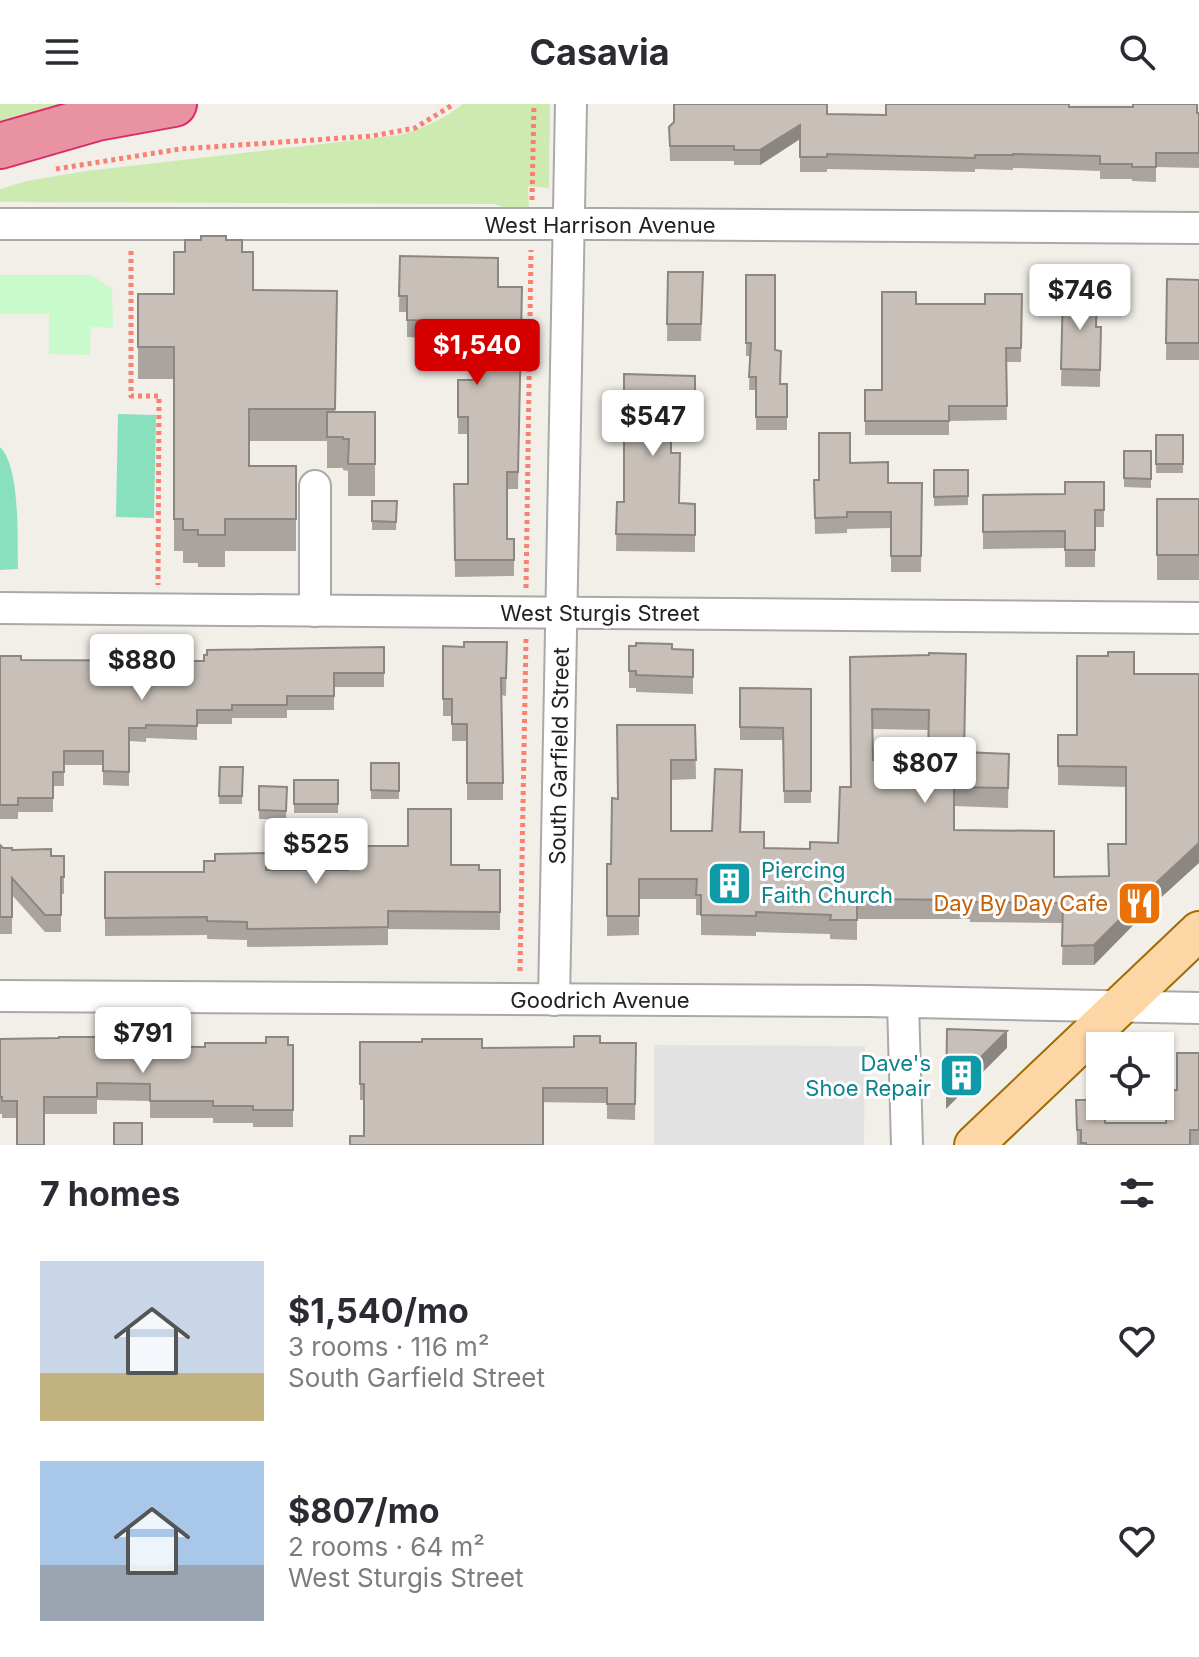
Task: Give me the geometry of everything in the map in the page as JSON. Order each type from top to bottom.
[{"type":"highway","points":[[0,146],[97,118],[174,104]]},
{"type":"main road","points":[[974,1145],[1199,931]]},
{"type":"street","name":"South Garfield Street","points":[[554,1000],[571,104]]},
{"type":"street","name":"West Harrison Avenue","points":[[0,224],[1199,228]]},
{"type":"street","points":[[315,486],[315,611]]},
{"type":"street","name":"West Sturgis Street","points":[[0,608],[1199,618]]},
{"type":"street","name":"Goodrich Avenue","points":[[0,996],[903,1002],[1199,1008]]},
{"type":"street","points":[[903,1002],[907,1145]]},
{"type":"path","points":[[43,171],[180,149],[372,136],[415,128],[454,104]]},
{"type":"path","points":[[532,224],[534,104]]},
{"type":"path","points":[[131,224],[131,396],[159,396],[157,610]]},
{"type":"green space","points":[[0,104],[115,104],[0,135]]},
{"type":"green space","points":[[463,104],[550,104],[549,188],[528,186],[529,212],[495,204],[0,202],[0,189],[86,171],[400,135],[433,122]]},
{"type":"green space","points":[[0,275],[92,275],[112,289],[113,328],[91,327],[90,355],[49,354],[49,314],[0,314]]},
{"type":"green space","points":[[118,414],[156,415],[154,518],[116,517]]},
{"type":"green space","points":[[0,447],[7,457],[15,487],[18,569],[0,570]]},
{"type":"shaded area","points":[[654,1045],[865,1046],[864,1145],[654,1145]]},
{"type":"building","points":[[674,104],[827,104],[827,114],[886,115],[886,104],[1133,107],[1133,104],[1197,104],[1199,153],[1156,153],[1156,167],[1100,164],[1100,156],[1013,154],[975,155],[975,158],[827,154],[827,157],[800,157],[800,125],[760,150],[734,150],[734,146],[670,146],[669,127],[674,122]]},
{"type":"building","points":[[201,236],[226,236],[226,240],[242,240],[242,252],[253,252],[253,290],[337,291],[335,409],[249,409],[249,466],[296,466],[296,519],[225,519],[225,535],[198,535],[198,530],[183,530],[183,519],[174,519],[174,347],[138,347],[138,294],[174,294],[174,252],[185,252],[185,240],[201,240]]},
{"type":"building","points":[[400,256],[498,258],[498,287],[522,287],[518,472],[507,472],[507,539],[514,539],[514,560],[455,560],[454,484],[468,484],[468,417],[458,417],[458,380],[479,380],[479,330],[431,329],[431,321],[407,320],[407,296],[399,296]]},
{"type":"building","points":[[668,272],[703,272],[701,324],[667,324]]},
{"type":"building","points":[[746,275],[775,275],[775,350],[781,351],[780,384],[787,384],[787,417],[756,417],[756,377],[749,377],[751,343],[746,343]]},
{"type":"building","points":[[1167,279],[1199,280],[1199,343],[1166,343]]},
{"type":"building","points":[[1063,291],[1097,292],[1096,327],[1101,327],[1100,370],[1061,369]]},
{"type":"building","points":[[882,292],[916,292],[916,304],[985,304],[985,294],[1022,294],[1021,348],[1006,348],[1007,406],[949,406],[949,421],[865,421],[865,390],[882,390]]},
{"type":"building","points":[[624,374],[695,376],[695,401],[675,400],[675,406],[671,406],[671,453],[680,453],[679,503],[695,504],[695,535],[616,534],[617,502],[624,502]]},
{"type":"building","points":[[327,412],[375,412],[375,464],[348,464],[349,439],[327,437]]},
{"type":"building","points":[[819,433],[850,433],[850,463],[888,462],[888,483],[922,483],[921,556],[891,556],[891,512],[847,512],[847,517],[815,518],[814,480],[819,480]]},
{"type":"building","points":[[1156,435],[1183,435],[1183,464],[1156,464]]},
{"type":"building","points":[[1124,451],[1151,451],[1151,479],[1124,478]]},
{"type":"building","points":[[934,470],[968,470],[968,496],[934,497]]},
{"type":"building","points":[[1065,482],[1104,482],[1104,510],[1095,510],[1095,550],[1065,550],[1065,531],[983,532],[983,495],[1065,494]]},
{"type":"building","points":[[1157,499],[1199,499],[1199,555],[1157,555]]},
{"type":"building","points":[[372,501],[397,501],[396,522],[372,521]]},
{"type":"building","points":[[464,642],[507,642],[506,678],[501,678],[503,783],[467,783],[467,724],[452,724],[452,699],[443,699],[443,646],[464,647]]},
{"type":"building","points":[[636,643],[672,644],[672,649],[693,650],[693,677],[636,675],[636,671],[629,671],[629,646],[636,646]]},
{"type":"building","points":[[384,647],[384,673],[334,673],[334,696],[287,696],[287,705],[232,705],[232,710],[197,710],[197,726],[146,725],[146,728],[129,728],[129,772],[103,771],[103,751],[64,751],[64,772],[53,772],[53,798],[18,798],[18,805],[0,805],[0,656],[21,656],[21,660],[204,661],[207,650]]},
{"type":"building","points":[[1108,652],[1134,652],[1134,674],[1199,674],[1199,843],[1094,945],[1062,946],[1063,903],[857,899],[857,920],[830,920],[831,915],[756,912],[756,916],[701,915],[701,895],[696,895],[697,879],[639,879],[639,916],[607,916],[612,798],[618,799],[617,725],[695,725],[696,760],[671,760],[671,831],[712,831],[715,769],[742,770],[740,832],[764,832],[764,848],[810,849],[810,842],[838,843],[840,787],[851,787],[850,657],[966,654],[964,752],[1009,754],[1008,788],[954,787],[954,830],[1054,831],[1054,877],[1109,876],[1108,844],[1126,844],[1126,767],[1058,766],[1058,735],[1077,735],[1077,656],[1108,656]],"holes":[[[872,709],[929,710],[926,761],[873,760]]]},
{"type":"building","points":[[740,688],[811,689],[811,791],[784,791],[783,728],[740,727]]},
{"type":"building","points":[[371,763],[399,763],[399,791],[371,790]]},
{"type":"building","points":[[220,767],[243,767],[242,796],[219,796]]},
{"type":"building","points":[[294,780],[338,780],[338,804],[294,804]]},
{"type":"building","points":[[259,786],[287,787],[286,811],[259,810]]},
{"type":"building","points":[[408,809],[451,809],[451,865],[479,865],[479,870],[500,870],[500,912],[388,911],[388,927],[247,929],[247,922],[207,921],[207,917],[105,918],[105,872],[204,872],[204,861],[215,861],[215,854],[266,853],[266,870],[348,870],[348,846],[408,846]]},
{"type":"building","points":[[0,845],[12,850],[51,849],[51,856],[64,856],[61,915],[45,915],[12,878],[12,917],[0,917]]},
{"type":"building","points":[[947,1029],[1007,1031],[946,1092]]},
{"type":"building","points":[[574,1036],[600,1036],[600,1043],[636,1043],[635,1104],[607,1104],[607,1088],[543,1088],[543,1145],[350,1145],[350,1136],[364,1136],[360,1042],[482,1039],[482,1048],[574,1047]]},
{"type":"building","points":[[97,1037],[97,1046],[205,1047],[205,1043],[266,1043],[266,1037],[288,1037],[288,1045],[293,1045],[293,1110],[213,1106],[213,1101],[150,1101],[150,1084],[97,1083],[97,1097],[44,1097],[44,1145],[17,1145],[17,1101],[2,1101],[0,1097],[0,1039]]},
{"type":"building","points":[[1177,1053],[1199,1053],[1199,1130],[1190,1130],[1190,1145],[1081,1143],[1081,1130],[1077,1130],[1076,1100],[1086,1100],[1086,1120],[1166,1123],[1166,1120],[1174,1120],[1174,1090],[1177,1090]]},
{"type":"building","points":[[114,1123],[142,1123],[142,1145],[114,1145]]},
{"type":"place","name":"Piercing Faith Church","points":[[730,883]]},
{"type":"place","name":"Day By Day Cafe","points":[[1139,903]]},
{"type":"place","name":"Dave's Shoe Repair","points":[[962,1076]]}]
